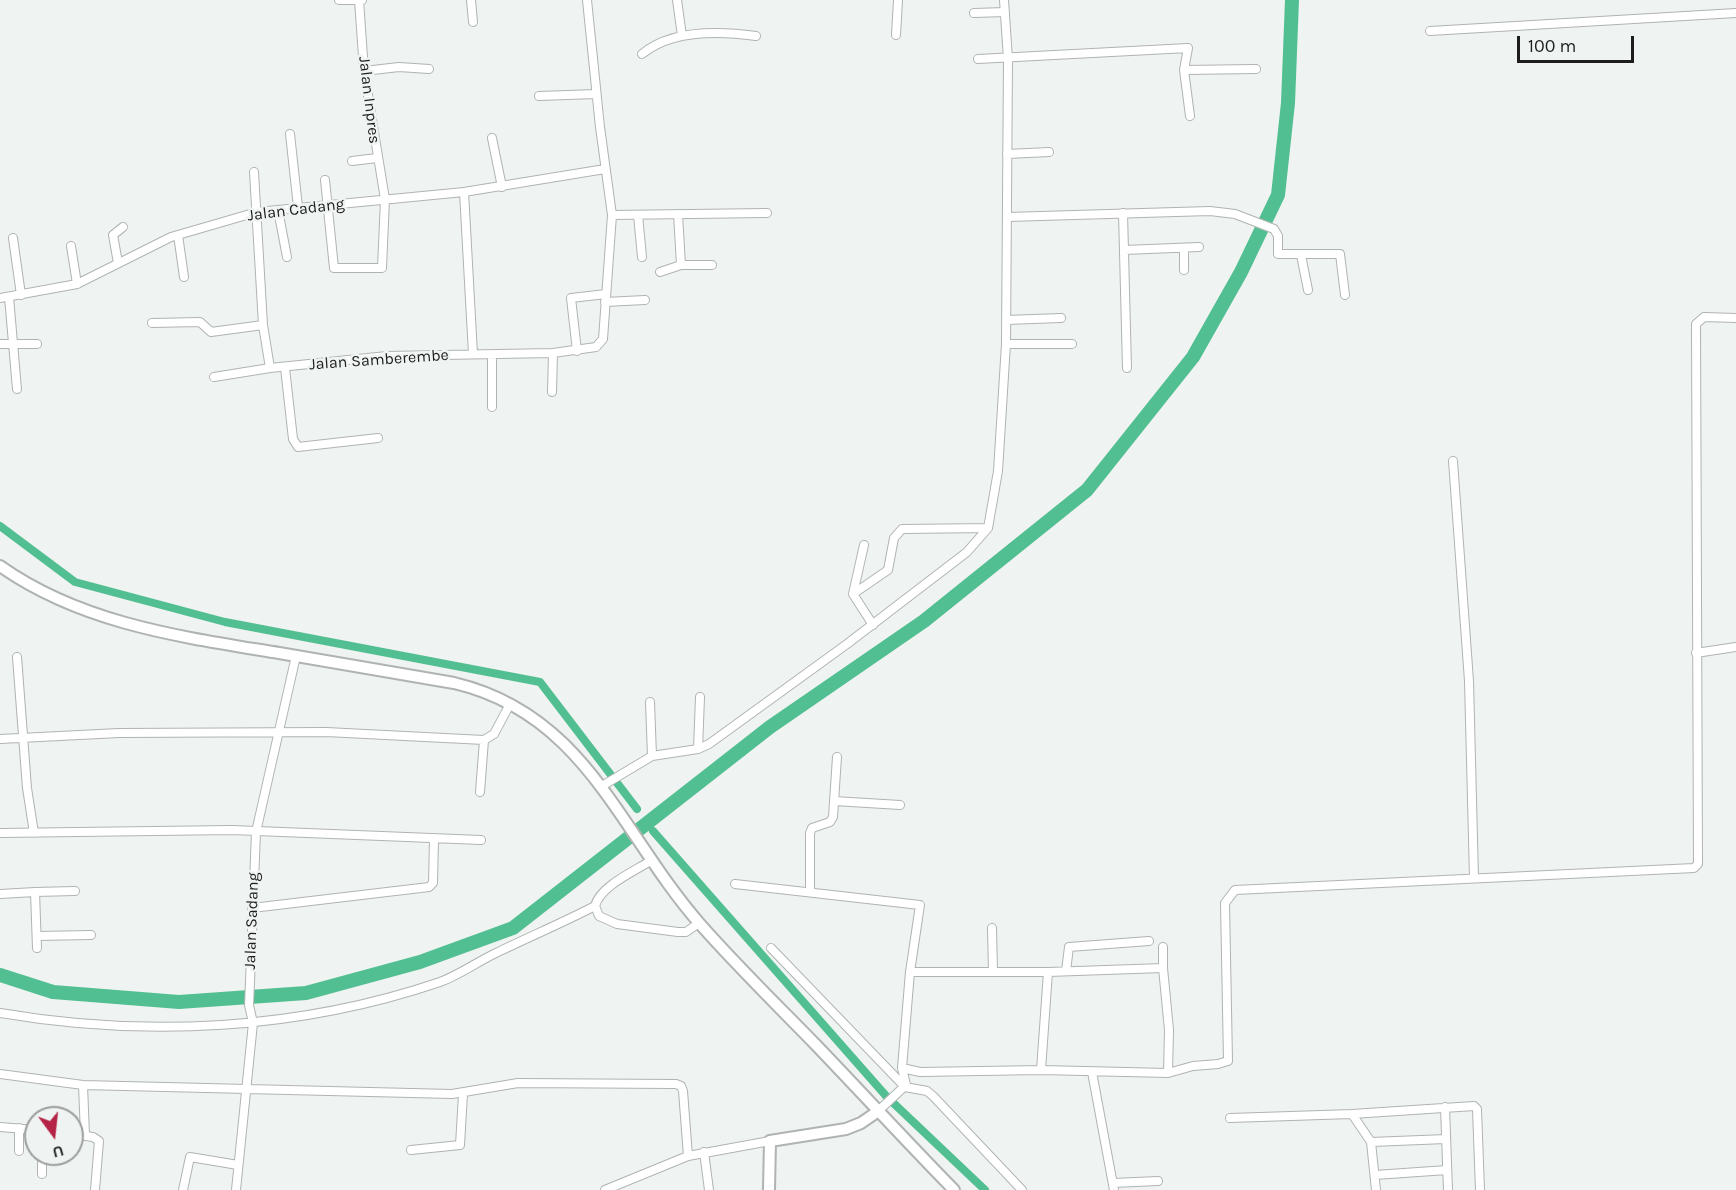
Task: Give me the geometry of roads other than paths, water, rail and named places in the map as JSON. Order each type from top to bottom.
[{"type":"street","points":[[339,0],[364,0]]},
{"type":"street","name":"Jalan Inpres","points":[[328,206],[334,268],[380,268],[384,265],[386,199],[376,158],[364,71],[359,0]]},
{"type":"street","points":[[471,0],[473,22]]},
{"type":"street","name":"Jalan Samberembe","points":[[213,377],[270,368],[387,356],[553,353],[592,349],[600,345],[612,215],[604,169],[588,0]]},
{"type":"street","points":[[677,0],[682,36]]},
{"type":"street","points":[[896,34],[898,0]]},
{"type":"street","points":[[605,784],[652,756],[698,749],[710,744],[873,625],[967,552],[987,528],[998,471],[1006,344],[1008,59],[1004,0]]},
{"type":"street","points":[[974,13],[1005,12]]},
{"type":"street","points":[[1430,31],[1736,13]]},
{"type":"street","points":[[642,54],[651,46],[682,36],[732,33],[756,36]]},
{"type":"street","points":[[978,59],[1185,47],[1189,50],[1184,70],[1190,116]]},
{"type":"street","points":[[364,71],[399,67],[429,69]]},
{"type":"street","points":[[1184,70],[1256,69]]},
{"type":"street","points":[[539,96],[596,94]]},
{"type":"street","points":[[290,134],[298,207]]},
{"type":"street","points":[[492,138],[502,187]]},
{"type":"street","points":[[1007,154],[1048,152]]},
{"type":"street","points":[[352,161],[376,158]]},
{"type":"street","name":"Jalan Cadang","points":[[0,298],[77,284],[178,234],[256,212],[464,192],[604,169]]},
{"type":"street","points":[[254,172],[263,325],[270,368]]},
{"type":"street","points":[[325,180],[328,206]]},
{"type":"street","name":"Jalan Samberembe","points":[[464,192],[473,354]]},
{"type":"street","points":[[278,210],[287,257]]},
{"type":"street","points":[[1007,217],[1210,211],[1260,222],[1276,231],[1278,236],[1276,253],[1340,254],[1345,295]]},
{"type":"street","points":[[612,215],[767,213]]},
{"type":"street","points":[[1123,213],[1127,368]]},
{"type":"street","points":[[678,214],[681,265]]},
{"type":"street","points":[[638,215],[642,257]]},
{"type":"street","points":[[118,263],[113,235],[123,227]]},
{"type":"street","points":[[178,234],[184,277]]},
{"type":"street","points":[[13,238],[21,295]]},
{"type":"street","points":[[71,246],[77,284]]},
{"type":"street","points":[[1184,248],[1184,270]]},
{"type":"street","points":[[1124,250],[1199,248]]},
{"type":"street","points":[[1301,255],[1308,291]]},
{"type":"street","points":[[660,272],[681,265],[712,265]]},
{"type":"street","points":[[9,297],[17,389]]},
{"type":"street","points":[[577,351],[571,298],[645,300]]},
{"type":"street","points":[[902,1068],[920,1072],[1041,1070],[1168,1073],[1193,1066],[1228,1061],[1226,903],[1235,890],[1694,868],[1698,864],[1696,324],[1704,317],[1736,318]]},
{"type":"street","points":[[1006,320],[1061,318]]},
{"type":"street","points":[[152,323],[200,322],[211,332],[263,325]]},
{"type":"street","points":[[0,344],[14,342],[37,344]]},
{"type":"street","points":[[1006,344],[1072,344]]},
{"type":"street","points":[[552,392],[553,353]]},
{"type":"street","points":[[492,355],[492,407]]},
{"type":"street","name":"Jalan Samberembe","points":[[285,368],[293,439],[298,447],[378,438]]},
{"type":"street","points":[[1453,461],[1469,681],[1474,878]]},
{"type":"street","points":[[853,594],[888,570],[894,538],[902,529],[987,528]]},
{"type":"street","points":[[864,545],[853,594],[873,625]]},
{"type":"street","points":[[0,566],[24,583],[75,608],[163,634],[454,683],[496,695],[510,704],[556,736],[605,784],[627,822],[697,925],[881,1110],[954,1190]]},
{"type":"street","points":[[1696,653],[1736,647]]},
{"type":"street","name":"Jalan Sadang","points":[[236,1190],[244,1089],[253,1023],[249,1005],[256,832],[296,656]]},
{"type":"street","points":[[17,657],[23,739],[34,833]]},
{"type":"street","points":[[698,749],[700,697]]},
{"type":"street","points":[[650,702],[652,756]]},
{"type":"street","points":[[0,739],[119,733],[278,732],[483,740],[494,734],[510,704]]},
{"type":"street","points":[[480,792],[483,740]]},
{"type":"street","points":[[810,891],[810,833],[812,828],[830,822],[837,757]]},
{"type":"street","points":[[834,801],[900,805]]},
{"type":"street","points":[[0,833],[256,832],[481,840]]},
{"type":"street","points":[[252,908],[429,887],[433,884],[434,839]]},
{"type":"street","points":[[652,860],[612,886],[597,899],[595,906],[599,916],[617,924],[686,932],[697,925]]},
{"type":"street","points":[[735,884],[920,905],[910,972],[902,1068],[904,1087]]},
{"type":"street","points":[[0,894],[75,891]]},
{"type":"street","points":[[35,892],[37,948]]},
{"type":"street","points":[[0,1013],[116,1026],[176,1028],[253,1023],[371,1002],[440,981],[595,906]]},
{"type":"street","points":[[992,928],[993,972]]},
{"type":"street","points":[[37,936],[91,935]]},
{"type":"street","points":[[1066,971],[1069,947],[1149,941]]},
{"type":"street","points":[[1163,947],[1169,1030],[1168,1073]]},
{"type":"street","points":[[771,948],[904,1087],[927,1091],[933,1096],[1022,1190]]},
{"type":"street","points":[[910,972],[1048,972],[1163,968]]},
{"type":"street","points":[[1041,1070],[1048,972]]},
{"type":"street","points":[[605,1190],[688,1156],[846,1129],[881,1110],[920,1072]]},
{"type":"street","points":[[1092,1072],[1113,1187],[1158,1181]]},
{"type":"street","points":[[0,1074],[83,1084],[463,1094],[518,1083],[679,1084],[683,1091],[688,1156]]},
{"type":"street","points":[[83,1084],[85,1135],[99,1141],[95,1190]]},
{"type":"street","points":[[411,1150],[460,1145],[463,1094]]},
{"type":"street","points":[[1230,1118],[1352,1114],[1474,1106],[1477,1109],[1480,1190]]},
{"type":"street","points":[[1445,1107],[1448,1190]]},
{"type":"street","points":[[1352,1114],[1371,1142],[1376,1190]]},
{"type":"street","points":[[0,1127],[24,1129]]},
{"type":"street","points":[[19,1128],[19,1151]]},
{"type":"street","points":[[1371,1142],[1446,1138]]},
{"type":"street","points":[[769,1190],[770,1141]]},
{"type":"street","points":[[704,1152],[709,1190]]},
{"type":"street","points":[[183,1190],[190,1156],[238,1165]]},
{"type":"street","points":[[42,1166],[42,1174]]},
{"type":"street","points":[[1375,1175],[1447,1170]]},
{"type":"waterway","points":[[0,975],[53,992],[179,1002],[306,993],[420,962],[513,928],[770,727],[924,621],[1087,490],[1193,357],[1241,272],[1278,195],[1288,103],[1292,0]]},
{"type":"waterway","points":[[0,526],[75,582],[225,622],[540,682],[637,809]]},
{"type":"waterway","points":[[653,831],[887,1097],[985,1190]]}]
